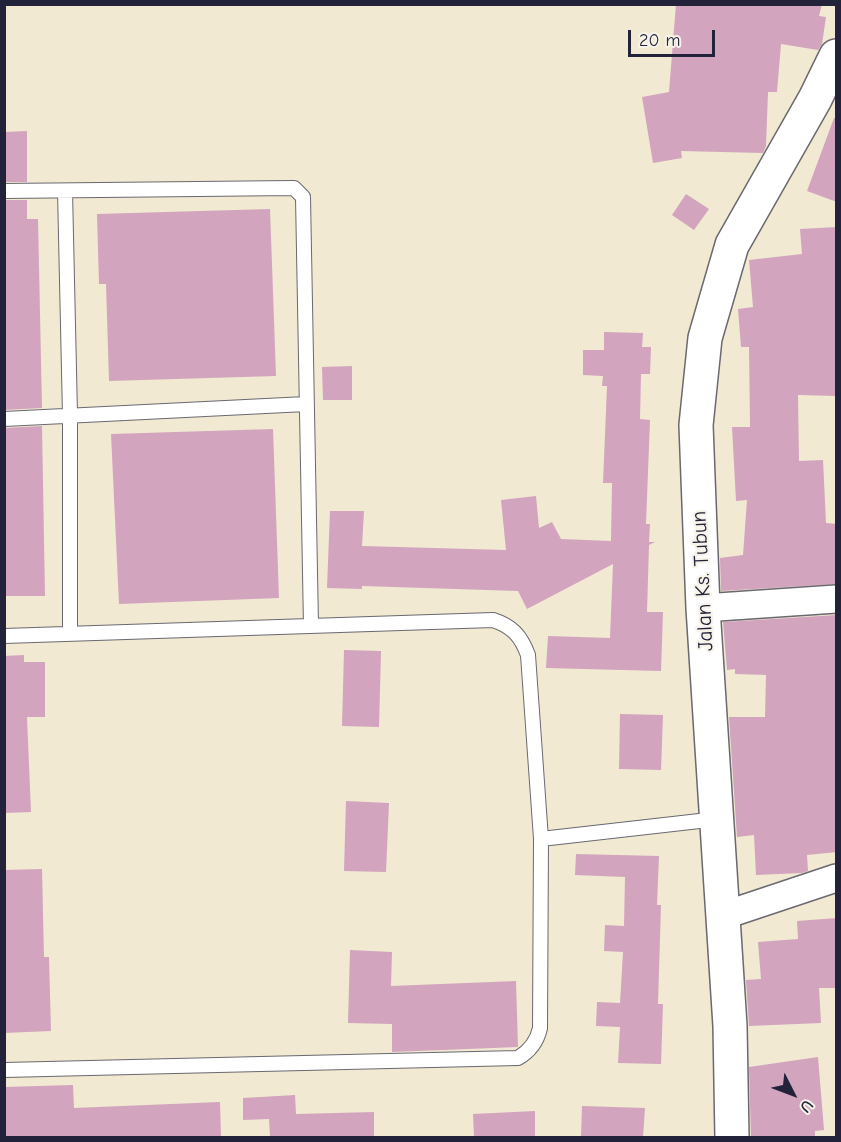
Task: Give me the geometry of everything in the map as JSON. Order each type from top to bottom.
[{"type":"street","name":"Jalan Ks. Tubun","points":[[732,1137],[730,1026],[703,608],[696,425],[705,338],[732,244],[816,99],[837,56]]},
{"type":"street","points":[[703,608],[837,599]]},
{"type":"street","points":[[722,916],[837,878]]},
{"type":"lane","points":[[4,191],[294,188],[299,192],[303,198],[311,626]]},
{"type":"lane","points":[[64,191],[70,415],[70,634]]},
{"type":"lane","points":[[4,418],[306,404]]},
{"type":"lane","points":[[4,636],[493,620],[502,623],[514,630],[521,638],[528,655],[541,839],[540,1028],[533,1046],[518,1058],[4,1070]]},
{"type":"lane","points":[[541,839],[717,819]]},
{"type":"building","points":[[676,4],[822,4],[819,16],[826,17],[822,44],[818,50],[781,44],[777,92],[768,92],[766,146],[763,153],[681,151],[682,158],[653,163],[642,97],[669,92]]},
{"type":"building","points":[[834,118],[837,118],[837,202],[807,191]]},
{"type":"building","points":[[27,131],[27,182],[4,182],[4,132]]},
{"type":"building","points":[[686,194],[709,209],[694,230],[672,215]]},
{"type":"building","points":[[4,200],[27,200],[27,219],[38,219],[42,408],[4,410]]},
{"type":"building","points":[[270,209],[276,376],[109,381],[106,284],[99,284],[97,214]]},
{"type":"building","points":[[837,227],[837,396],[798,395],[799,461],[823,460],[826,523],[837,524],[837,584],[721,591],[720,558],[743,555],[747,500],[736,501],[732,427],[750,427],[749,347],[741,347],[738,309],[753,307],[749,260],[802,254],[800,229]]},
{"type":"building","points":[[604,332],[643,333],[642,347],[651,347],[650,374],[641,374],[640,419],[650,420],[646,524],[650,524],[649,542],[655,542],[649,545],[647,612],[663,612],[661,671],[546,668],[548,636],[610,638],[613,564],[527,609],[518,591],[362,586],[362,589],[327,588],[330,511],[364,511],[362,546],[506,550],[501,500],[536,496],[539,528],[552,522],[561,539],[611,541],[612,483],[603,483],[607,386],[602,386],[603,376],[583,375],[583,350],[604,350]]},
{"type":"building","points":[[352,366],[352,400],[323,400],[322,367]]},
{"type":"building","points":[[42,426],[45,596],[4,596],[4,428]]},
{"type":"building","points":[[273,429],[279,598],[119,604],[111,434]]},
{"type":"building","points":[[837,615],[837,852],[807,855],[808,871],[802,873],[756,875],[754,835],[737,837],[729,717],[765,717],[766,675],[735,674],[735,669],[727,670],[723,622]]},
{"type":"building","points":[[344,650],[381,651],[379,727],[342,726]]},
{"type":"building","points":[[24,655],[24,662],[45,662],[45,717],[27,717],[31,812],[4,813],[4,656]]},
{"type":"building","points":[[620,714],[663,715],[661,770],[619,769]]},
{"type":"building","points":[[346,801],[389,803],[386,872],[344,871]]},
{"type":"building","points":[[576,854],[659,856],[657,905],[661,905],[658,1004],[663,1004],[661,1064],[618,1063],[620,1027],[596,1026],[597,1002],[620,1003],[623,952],[604,951],[605,925],[624,926],[625,877],[575,875]]},
{"type":"building","points":[[42,869],[44,957],[49,957],[51,1031],[4,1033],[4,870]]},
{"type":"building","points":[[837,918],[837,988],[819,988],[821,1023],[749,1026],[746,980],[761,979],[758,942],[798,939],[797,921]]},
{"type":"building","points":[[350,950],[392,952],[391,986],[516,981],[518,1047],[392,1052],[392,1024],[348,1023]]},
{"type":"building","points":[[818,1057],[824,1130],[815,1131],[815,1137],[751,1137],[749,1067]]},
{"type":"building","points":[[73,1085],[74,1108],[220,1102],[221,1137],[4,1137],[4,1087]]},
{"type":"building","points":[[295,1095],[296,1114],[374,1112],[374,1137],[270,1137],[269,1119],[243,1120],[243,1098]]},
{"type":"building","points":[[582,1106],[645,1108],[643,1137],[581,1137]]},
{"type":"building","points":[[535,1111],[535,1137],[474,1137],[473,1114]]}]
